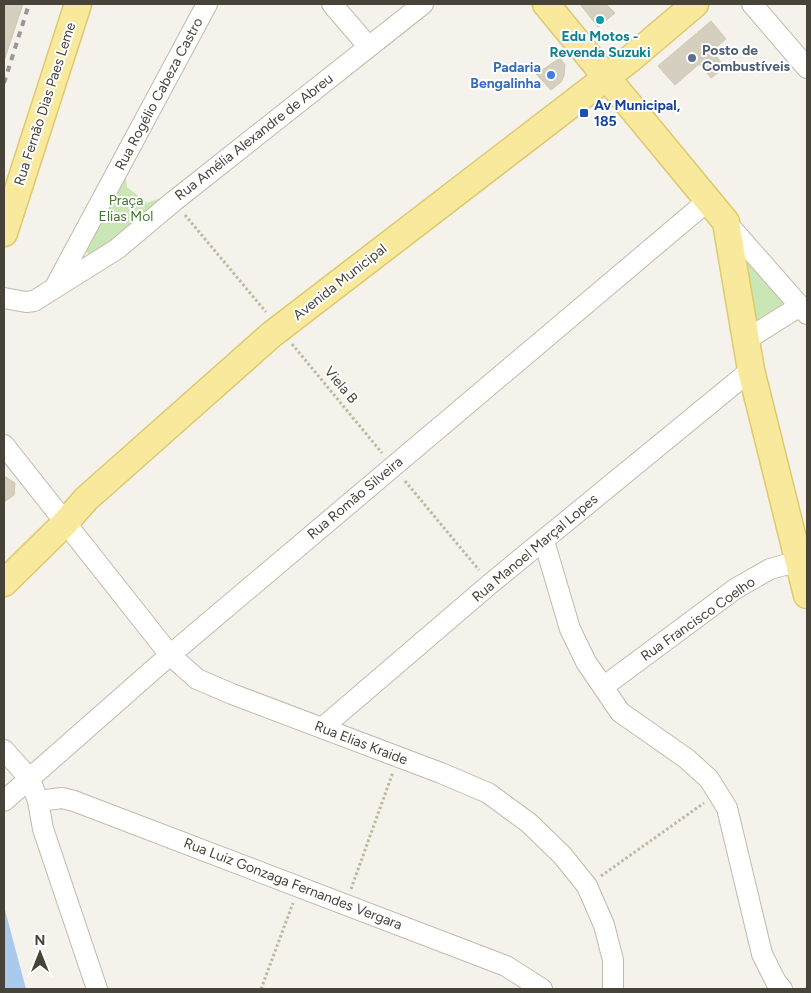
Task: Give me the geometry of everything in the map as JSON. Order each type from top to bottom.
[{"type":"main road","name":"Rua Fernão Dias Paes Leme","points":[[4,233],[78,4]]},
{"type":"main road","points":[[546,4],[710,199],[726,222],[751,370],[803,563],[807,595]]},
{"type":"main road","name":"Avenida Municipal","points":[[4,583],[65,524],[86,499],[279,328],[629,60],[695,4]]},
{"type":"street","name":"Rua Rogélio Cabeza Castro","points":[[54,289],[208,4]]},
{"type":"street","points":[[332,4],[368,46]]},
{"type":"street","name":"Rua Amélia Alexandre de Abreu","points":[[4,298],[34,301],[117,249],[174,201],[423,4]]},
{"type":"street","points":[[752,4],[807,68]]},
{"type":"street","name":"Rua Romão Silveira","points":[[4,802],[170,655],[710,199]]},
{"type":"street","points":[[726,222],[804,310],[746,340]]},
{"type":"street","points":[[79,243],[77,252],[83,259],[90,262],[98,261]]},
{"type":"street","name":"Rua Manoel Marçal Lopes","points":[[322,728],[490,584],[751,370]]},
{"type":"street","name":"Rua Elias Kraide","points":[[4,445],[170,655],[197,678],[232,694],[488,793],[530,823],[562,855],[587,886],[604,925],[613,960],[613,989]]},
{"type":"street","points":[[544,541],[570,629],[586,662],[603,688],[620,712],[687,759],[709,779],[728,808],[752,918],[762,954],[776,982],[782,989]]},
{"type":"street","name":"Rua Francisco Coelho","points":[[603,688],[735,589],[770,569],[803,563]]},
{"type":"street","points":[[4,750],[30,779],[38,801],[43,829],[102,987]]},
{"type":"street","name":"Rua Luiz Gonzaga Fernandes Vergara","points":[[38,801],[62,798],[74,801],[299,887],[346,903],[506,966],[542,989]]},
{"type":"path","name":"Viela B","points":[[174,201],[490,584]]},
{"type":"path","points":[[346,903],[398,758]]},
{"type":"path","points":[[587,886],[718,793]]},
{"type":"path","points":[[261,989],[299,887]]},
{"type":"green space","name":"Praça Elias Mol","points":[[125,172],[127,187],[147,203],[160,198],[120,238],[95,258],[83,250]]},
{"type":"green space","points":[[741,250],[783,301],[784,310],[764,323],[754,319]]},
{"type":"water","points":[[5,910],[26,989],[4,989]]},
{"type":"building","points":[[4,4],[23,4],[4,61]]},
{"type":"building","name":"Edu Motos - Revenda Suzuki","points":[[580,4],[606,4],[615,13],[598,27]]},
{"type":"building","name":"Posto de Combustíveis","points":[[711,21],[726,39],[712,51],[725,67],[711,78],[699,64],[675,85],[658,66]]},
{"type":"building","name":"Padaria Bengalinha","points":[[560,58],[565,65],[564,76],[561,82],[551,90],[536,74]]},
{"type":"building","points":[[4,476],[15,483],[14,495],[4,502]]},
{"type":"railway","points":[[4,83],[29,4]]},
{"type":"place","name":"Edu Motos - Revenda Suzuki","points":[[600,20]]},
{"type":"place","name":"Posto de Combustíveis","points":[[692,58]]},
{"type":"place","name":"Padaria Bengalinha","points":[[551,75]]},
{"type":"place","name":"Av Municipal, 185","points":[[584,113]]}]
